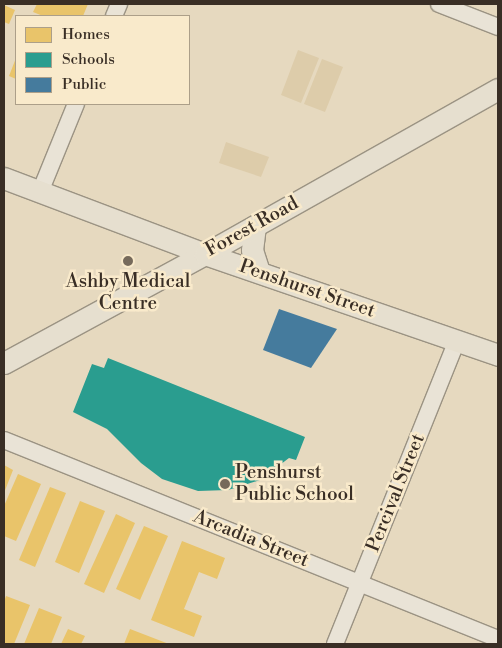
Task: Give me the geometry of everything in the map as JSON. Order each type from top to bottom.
[{"type":"main road","name":"Forest Road","points":[[4,363],[205,254],[498,89]]},
{"type":"main road","name":"Penshurst Street","points":[[4,178],[205,254],[498,355]]},
{"type":"main road","points":[[255,226],[252,250],[259,272]]},
{"type":"street","points":[[439,4],[498,27]]},
{"type":"street","points":[[40,192],[76,105]]},
{"type":"street","name":"Percival Street","points":[[335,644],[457,341]]},
{"type":"street","name":"Arcadia Street","points":[[4,440],[498,639]]},
{"type":"shaded area","points":[[298,50],[319,58],[301,103],[281,95]]},
{"type":"shaded area","points":[[322,59],[343,67],[325,112],[304,104]]},
{"type":"shaded area","points":[[226,142],[269,157],[261,177],[219,163]]},
{"type":"building: Homes","points":[[37,4],[88,4],[83,15],[40,15],[33,12]]},
{"type":"building: Homes","points":[[4,5],[15,10],[9,24],[4,22]]},
{"type":"building: Homes","points":[[15,61],[15,79],[9,76]]},
{"type":"building: Homes","points":[[4,465],[13,470],[4,493]]},
{"type":"building: Homes","points":[[18,474],[41,484],[16,541],[4,536],[4,506]]},
{"type":"building: Homes","points":[[50,487],[66,493],[35,567],[19,560]]},
{"type":"building: Homes","points":[[80,501],[105,511],[79,573],[55,562]]},
{"type":"building: Homes","points":[[116,514],[135,523],[104,593],[84,584]]},
{"type":"building: Homes","points":[[144,526],[168,536],[140,600],[116,589]]},
{"type":"building: Homes","points":[[182,541],[225,558],[217,579],[199,572],[184,609],[202,616],[194,637],[151,620]]},
{"type":"building: Homes","points":[[6,596],[30,605],[14,644],[4,644],[4,602]]},
{"type":"building: Homes","points":[[39,608],[62,617],[51,644],[24,644]]},
{"type":"building: Homes","points":[[68,629],[85,636],[81,644],[61,644]]},
{"type":"building: Homes","points":[[130,629],[169,644],[124,644]]},
{"type":"building: Schools","points":[[108,358],[305,437],[296,460],[289,458],[260,480],[228,490],[198,491],[162,479],[141,463],[107,429],[73,412],[92,364],[104,368]]},
{"type":"building: Public","points":[[279,309],[337,329],[311,368],[263,350]]},
{"type":"place","name":"Ashby Medical Centre","points":[[128,261]]},
{"type":"place","name":"Penshurst Public School","points":[[225,484]]}]
